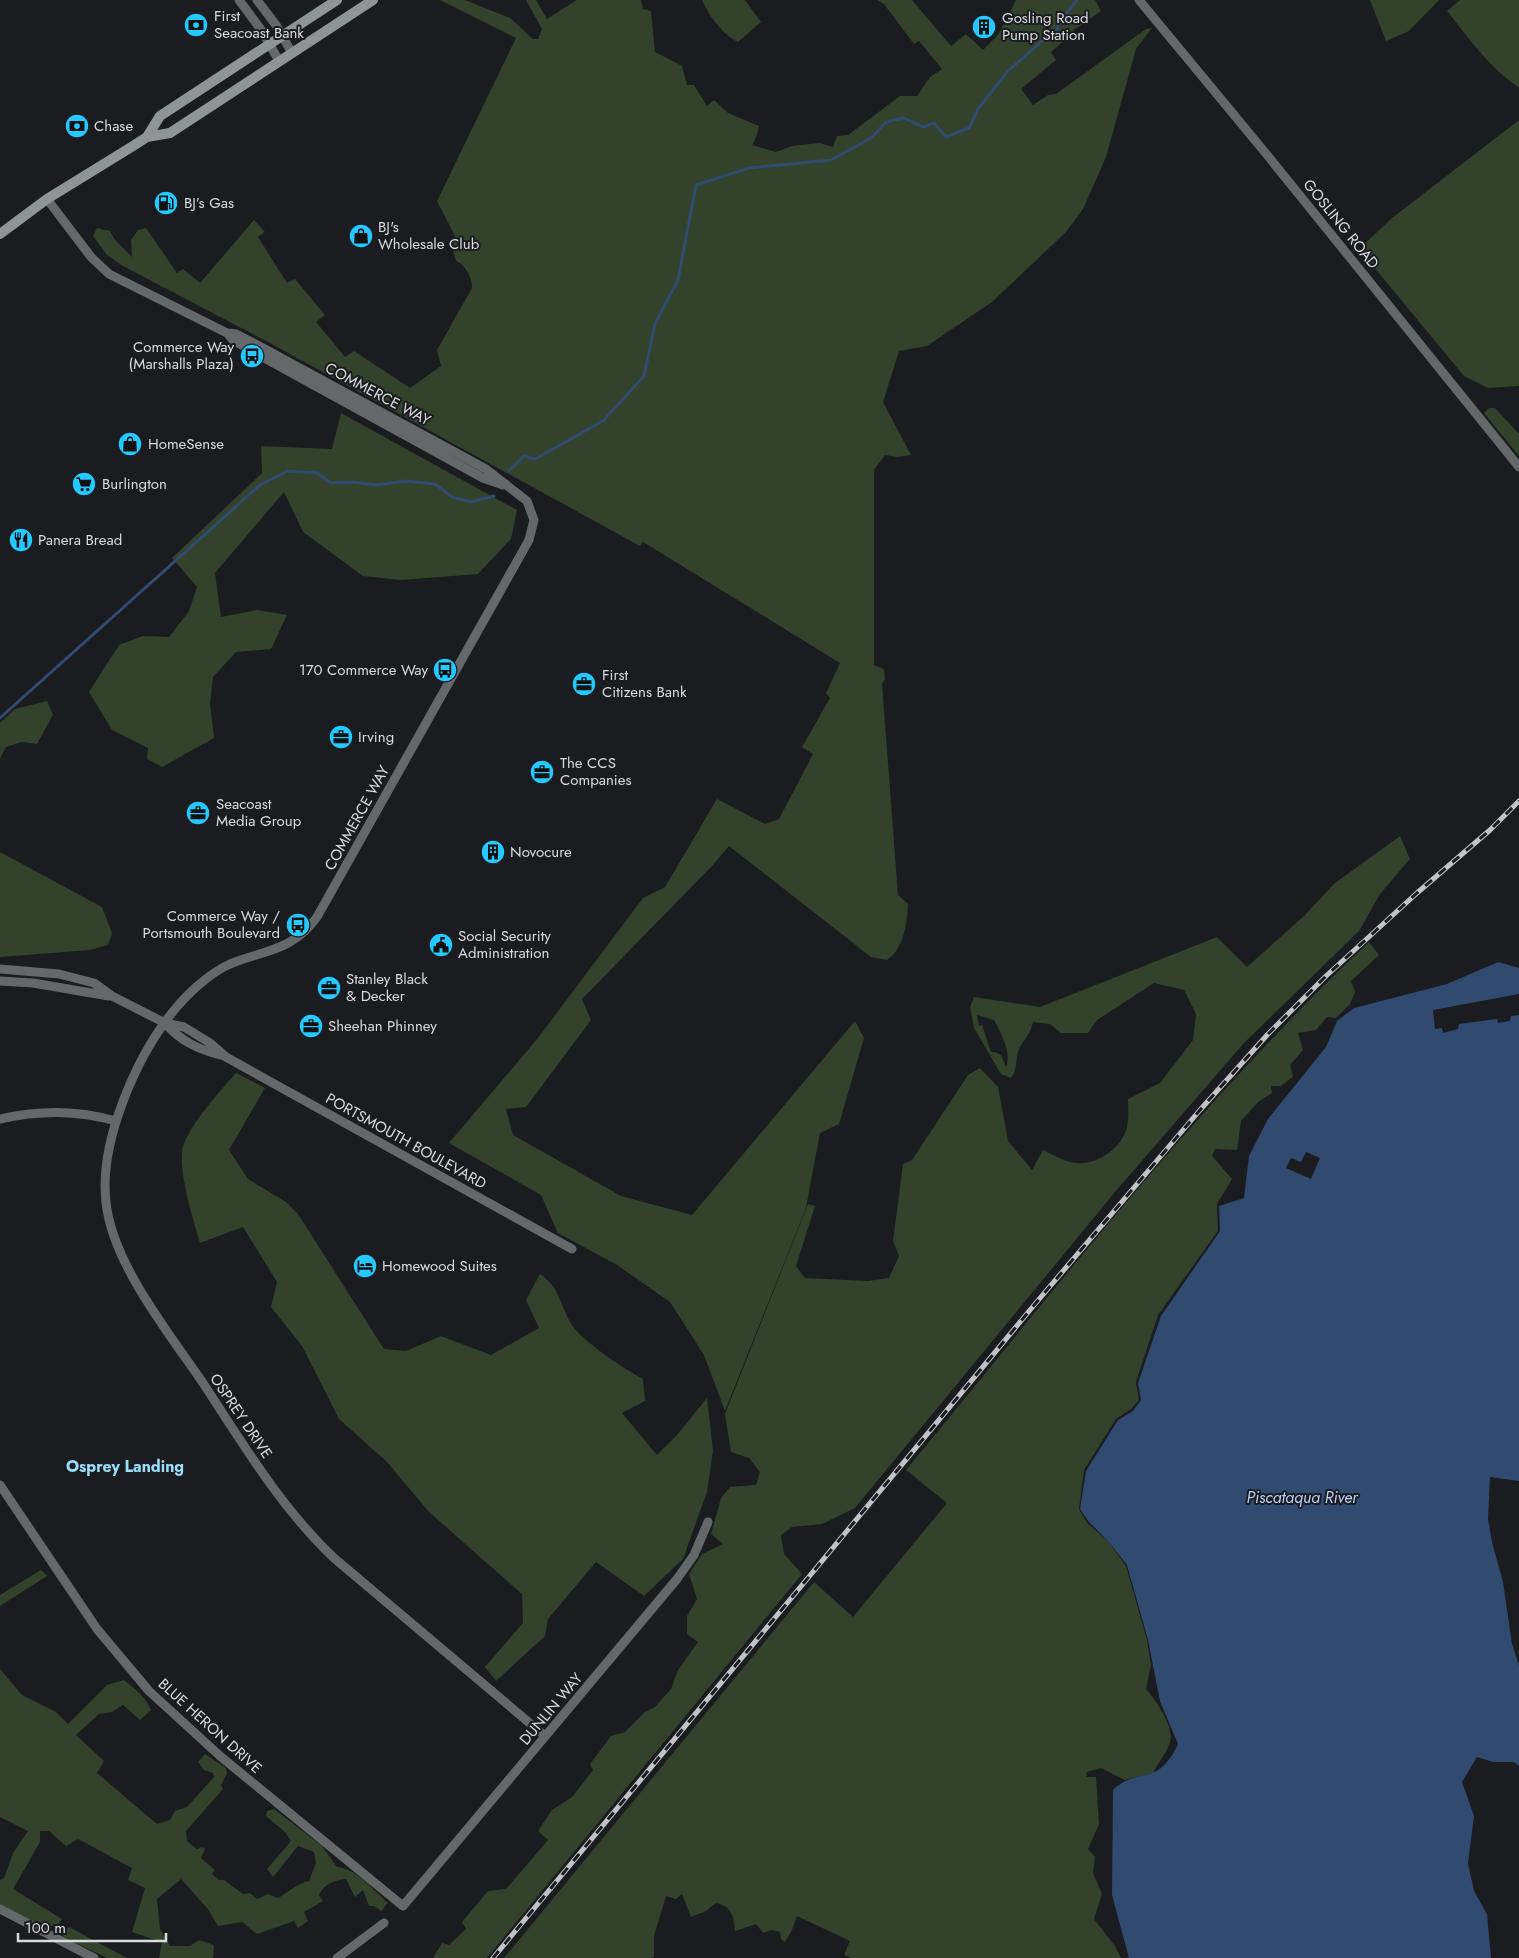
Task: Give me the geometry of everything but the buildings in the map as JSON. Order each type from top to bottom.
[{"type":"main road","points":[[147,137],[160,116],[337,0]]},
{"type":"main road","points":[[0,234],[47,199],[147,137],[170,133],[373,0]]},
{"type":"street","points":[[239,0],[270,44],[279,61]]},
{"type":"street","points":[[257,0],[292,53]]},
{"type":"street","name":"GOSLING ROAD","points":[[1139,0],[1268,156],[1519,467]]},
{"type":"street","name":"COMMERCE WAY","points":[[47,199],[91,258],[109,274],[227,333],[236,334],[486,469],[527,501],[533,513],[534,527],[529,540],[317,917],[306,931],[284,946],[230,964],[212,974],[193,991],[165,1023]]},
{"type":"street","name":"PORTSMOUTH BOULEVARD","points":[[0,969],[29,970],[70,976],[94,983],[112,996],[165,1023],[176,1036],[202,1050],[226,1057],[572,1250]]},
{"type":"street","name":"PORTSMOUTH BOULEVARD","points":[[0,981],[33,983],[112,996]]},
{"type":"street","name":"OSPREY DRIVE","points":[[165,1023],[131,1084],[116,1122],[108,1153],[105,1190],[107,1210],[120,1251],[158,1317],[257,1465],[313,1537],[334,1558],[545,1736]]},
{"type":"street","points":[[0,1119],[41,1112],[63,1112],[98,1116],[116,1122]]},
{"type":"street","name":"BLUE HERON DRIVE","points":[[0,1485],[97,1629],[150,1691],[220,1756],[403,1906]]},
{"type":"street","name":"DUNLIN WAY","points":[[403,1906],[678,1579],[694,1555],[708,1522]]},
{"type":"street","points":[[0,1909],[94,1958]]},
{"type":"street","points":[[337,1958],[384,1923]]},
{"type":"green space","points":[[440,0],[465,0],[510,18],[533,39],[538,39],[542,29],[526,0],[536,0],[547,19],[577,0],[641,0],[643,9],[651,11],[655,52],[682,66],[687,85],[694,85],[707,106],[714,100],[728,113],[759,126],[752,145],[776,152],[792,146],[820,143],[833,147],[837,136],[848,135],[900,96],[917,96],[930,77],[942,69],[919,41],[914,44],[884,4],[877,0],[912,0],[951,46],[966,34],[983,50],[998,35],[1016,0],[1095,0],[1101,11],[1067,35],[1068,37],[1051,52],[1056,60],[1021,89],[1033,105],[1048,95],[1056,94],[1146,29],[1152,28],[1136,49],[1106,157],[1083,209],[1066,232],[992,302],[927,346],[899,351],[883,402],[911,455],[897,457],[885,455],[874,470],[874,665],[884,669],[885,679],[882,684],[898,895],[908,904],[904,935],[897,949],[887,960],[871,957],[729,846],[713,865],[582,999],[591,1020],[526,1107],[506,1109],[513,1135],[621,1196],[692,1215],[855,1021],[864,1038],[839,1124],[820,1133],[806,1208],[725,1411],[704,1355],[670,1302],[617,1265],[558,1233],[541,1195],[449,1143],[538,1038],[643,898],[665,887],[717,799],[765,824],[779,819],[813,754],[802,747],[830,698],[826,693],[840,663],[643,542],[640,546],[268,342],[123,266],[107,255],[93,236],[97,228],[110,231],[115,240],[132,257],[131,240],[138,230],[146,228],[177,273],[183,269],[200,283],[254,220],[265,232],[258,237],[287,283],[295,279],[325,315],[316,322],[345,357],[354,351],[410,388],[441,366],[437,350],[472,288],[468,272],[456,261],[451,242],[455,236],[437,201],[516,38]]},
{"type":"green space","points":[[702,0],[745,0],[761,22],[738,42],[727,35],[717,24]]},
{"type":"green space","points":[[1370,0],[1439,0],[1409,31],[1386,41]]},
{"type":"green space","points":[[1460,0],[1519,0],[1519,88],[1489,62],[1447,11]]},
{"type":"green space","points":[[1519,120],[1519,386],[1488,388],[1464,376],[1359,249],[1392,218]]},
{"type":"green space","points":[[1489,408],[1495,408],[1519,434],[1519,456],[1484,413]]},
{"type":"green space","points":[[341,413],[517,510],[511,539],[478,574],[401,580],[363,576],[303,532],[284,492],[215,573],[221,617],[257,610],[287,615],[271,649],[236,652],[213,677],[210,703],[214,738],[162,767],[147,759],[148,748],[112,730],[89,692],[119,645],[143,636],[169,637],[189,611],[197,587],[172,558],[262,473],[261,446],[332,449]]},
{"type":"green space","points":[[47,701],[53,715],[37,744],[22,742],[6,747],[0,758],[0,723],[15,709]]},
{"type":"green space","points":[[1400,836],[1410,859],[1380,894],[1359,931],[1244,1043],[1115,1192],[855,1508],[822,1524],[792,1527],[781,1535],[784,1554],[802,1574],[487,1958],[433,1958],[442,1943],[449,1945],[466,1929],[462,1922],[488,1891],[506,1889],[548,1840],[538,1831],[552,1810],[572,1797],[593,1770],[590,1764],[611,1736],[625,1732],[645,1712],[655,1707],[671,1689],[678,1670],[698,1642],[687,1634],[687,1616],[697,1599],[689,1574],[702,1554],[723,1544],[711,1534],[721,1498],[730,1487],[756,1485],[760,1472],[749,1458],[731,1452],[725,1414],[808,1204],[815,1206],[796,1266],[805,1278],[868,1281],[889,1278],[899,1256],[893,1241],[903,1164],[912,1160],[968,1075],[980,1068],[998,1087],[1008,1141],[1032,1170],[1043,1150],[1068,1161],[1079,1163],[1091,1162],[1111,1151],[1125,1134],[1128,1117],[1128,1099],[1160,1083],[1193,1040],[1196,1014],[1184,990],[1154,983],[1097,1020],[1088,1033],[1061,1033],[1050,1024],[1033,1022],[1018,1051],[1015,1070],[1011,1078],[1001,1074],[974,1028],[970,1007],[974,997],[1040,1007],[1217,937],[1247,967],[1304,916],[1335,883]],"holes":[[[977,1015],[994,1020],[1007,1049],[1006,1067],[1001,1055],[991,1052],[982,1025],[979,1026]]]},
{"type":"green space","points":[[0,852],[102,907],[112,933],[108,945],[90,950],[0,957]]},
{"type":"green space","points":[[1369,942],[1379,955],[1351,981],[1355,992],[1350,1004],[1336,1018],[1327,1017],[1316,1030],[1298,1033],[1303,1050],[1290,1065],[1293,1077],[1281,1086],[1271,1086],[1272,1093],[1258,1102],[1241,1121],[1237,1150],[1215,1149],[1212,1156],[1232,1179],[1217,1204],[1218,1231],[1158,1315],[1136,1382],[1139,1400],[1131,1409],[1116,1419],[1084,1470],[1079,1509],[1087,1523],[1108,1541],[1126,1566],[1147,1640],[1151,1665],[1146,1689],[1168,1723],[1171,1738],[1166,1752],[1153,1773],[1125,1780],[1101,1768],[1087,1772],[1086,1777],[1096,1777],[1099,1824],[1088,1849],[1095,1857],[1093,1873],[1102,1894],[1094,1919],[1115,1946],[1121,1958],[851,1958],[844,1955],[850,1941],[797,1916],[785,1942],[781,1939],[780,1932],[771,1930],[763,1933],[756,1924],[735,1931],[734,1921],[729,1909],[721,1904],[716,1903],[706,1911],[691,1917],[682,1894],[676,1899],[666,1896],[654,1936],[654,1957],[504,1958],[814,1582],[853,1617],[947,1503],[906,1470],[1073,1266],[1187,1132],[1245,1067]]},
{"type":"green space","points":[[236,1073],[265,1088],[229,1150],[248,1179],[286,1202],[298,1214],[384,1349],[406,1351],[441,1336],[491,1355],[539,1328],[526,1300],[540,1274],[547,1279],[556,1291],[568,1318],[577,1332],[605,1355],[643,1379],[645,1401],[622,1413],[657,1455],[677,1435],[707,1398],[713,1451],[707,1492],[683,1559],[644,1596],[596,1562],[548,1619],[545,1636],[496,1681],[485,1667],[523,1623],[522,1594],[429,1512],[387,1462],[339,1419],[302,1346],[271,1307],[277,1282],[243,1227],[200,1243],[185,1186],[182,1152],[184,1143],[196,1122]]},
{"type":"green space","points":[[41,1570],[47,1576],[0,1606],[0,1595]]},
{"type":"green space","points":[[0,1669],[22,1695],[56,1712],[68,1724],[107,1685],[124,1680],[139,1693],[151,1710],[140,1720],[123,1705],[112,1712],[99,1714],[76,1735],[104,1761],[97,1773],[157,1824],[170,1820],[175,1811],[187,1807],[214,1777],[213,1773],[204,1770],[198,1762],[205,1754],[226,1768],[227,1773],[221,1785],[223,1789],[186,1831],[187,1841],[197,1849],[202,1847],[205,1849],[201,1858],[215,1870],[212,1874],[219,1880],[224,1880],[243,1894],[250,1893],[257,1899],[268,1894],[278,1898],[309,1881],[316,1863],[314,1852],[298,1846],[273,1877],[267,1869],[291,1841],[285,1832],[266,1816],[267,1811],[274,1809],[322,1846],[337,1867],[358,1876],[388,1903],[381,1911],[374,1906],[369,1906],[363,1890],[355,1897],[346,1879],[338,1880],[330,1883],[321,1891],[319,1895],[323,1901],[304,1912],[308,1921],[298,1928],[294,1921],[257,1934],[242,1922],[218,1926],[207,1908],[181,1879],[157,1899],[160,1929],[170,1946],[190,1946],[199,1940],[214,1945],[213,1958],[159,1958],[162,1942],[132,1932],[145,1888],[128,1880],[132,1868],[78,1839],[66,1846],[49,1831],[40,1831],[40,1842],[13,1889],[62,1919],[57,1926],[42,1926],[0,1906],[0,1880],[4,1878],[13,1853],[28,1831],[0,1817]]},
{"type":"green space","points":[[69,1927],[129,1958],[107,1958],[63,1937],[64,1930]]},
{"type":"water","name":"Piscataqua River","points":[[1498,962],[1519,968],[1519,1481],[1490,1477],[1488,1519],[1503,1582],[1512,1644],[1519,1665],[1519,1766],[1514,1762],[1493,1762],[1477,1757],[1462,1782],[1474,1816],[1468,1863],[1474,1891],[1487,1914],[1491,1958],[1129,1958],[1112,1895],[1113,1790],[1131,1779],[1155,1772],[1170,1758],[1178,1744],[1160,1701],[1148,1640],[1127,1565],[1080,1509],[1086,1471],[1118,1420],[1133,1411],[1141,1400],[1138,1383],[1161,1316],[1220,1231],[1219,1206],[1244,1198],[1249,1156],[1268,1119],[1326,1047],[1337,1021],[1354,1008],[1447,984]]},
{"type":"pier","points":[[1519,994],[1519,1015],[1511,1016],[1510,1021],[1498,1023],[1497,1019],[1459,1024],[1458,1029],[1443,1033],[1442,1028],[1435,1029],[1433,1010]]},
{"type":"pier","points":[[1306,1152],[1320,1158],[1311,1179],[1286,1168],[1291,1158],[1301,1162]]},
{"type":"waterway","points":[[509,471],[524,456],[535,459],[603,421],[644,376],[655,324],[678,280],[696,185],[749,168],[831,160],[871,138],[886,122],[904,118],[923,127],[934,123],[946,137],[969,128],[978,109],[1007,72],[1042,41],[1054,35],[1061,20],[1077,0]]},
{"type":"waterway","points":[[0,718],[260,485],[288,471],[317,473],[331,483],[353,482],[376,485],[406,481],[435,484],[452,497],[471,502],[494,496]]},
{"type":"railway","points":[[493,1958],[1035,1304],[1200,1110],[1268,1034],[1326,976],[1490,830],[1519,801]]},
{"type":"place","name":"First Seacoast Bank","points":[[196,25]]},
{"type":"place","name":"Gosling Road Pump Station","points":[[984,27]]},
{"type":"place","name":"Chase","points":[[77,126]]},
{"type":"place","name":"BJ’s Gas","points":[[166,203]]},
{"type":"place","name":"BJ's Wholesale Club","points":[[361,236]]},
{"type":"place","name":"Commerce Way (Marshalls Plaza)","points":[[252,356]]},
{"type":"place","name":"HomeSense","points":[[130,444]]},
{"type":"place","name":"Burlington","points":[[84,484]]},
{"type":"place","name":"Panera Bread","points":[[21,540]]},
{"type":"place","name":"170 Commerce Way","points":[[445,670]]},
{"type":"place","name":"First Citizens Bank","points":[[584,684]]},
{"type":"place","name":"Irving","points":[[341,737]]},
{"type":"place","name":"The CCS Companies","points":[[542,772]]},
{"type":"place","name":"Seacoast Media Group","points":[[198,813]]},
{"type":"place","name":"Novocure","points":[[493,852]]},
{"type":"place","name":"Commerce Way / Portsmouth Boulevard","points":[[298,925]]},
{"type":"place","name":"Social Security Administration","points":[[441,945]]},
{"type":"place","name":"Stanley Black & Decker","points":[[329,988]]},
{"type":"place","name":"Sheehan Phinney","points":[[311,1026]]},
{"type":"place","name":"Homewood Suites","points":[[365,1266]]},
{"type":"district","name":"Osprey Landing","points":[[125,1466]]}]
